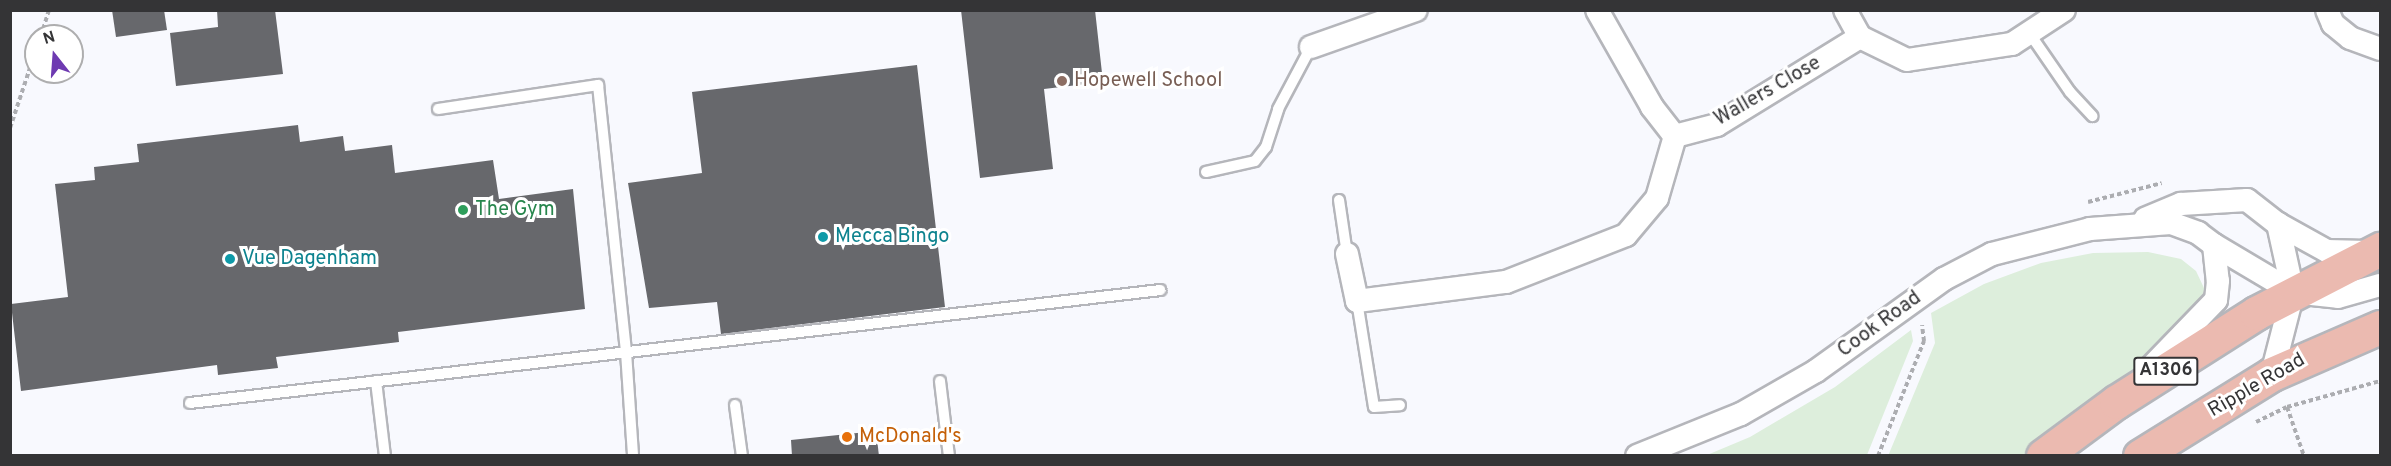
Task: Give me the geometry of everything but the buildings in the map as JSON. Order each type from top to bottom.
[{"type":"main road","name":"A1306","points":[[2043,456],[2116,402],[2293,292],[2379,250]]},
{"type":"main road","name":"Ripple Road","points":[[2139,456],[2272,374],[2380,327]]},
{"type":"street","points":[[1311,47],[1416,10]]},
{"type":"street","points":[[1347,254],[1357,301],[1506,282],[1626,235],[1657,198],[1675,135],[1652,107],[1597,10]]},
{"type":"street","points":[[1845,10],[1860,38],[1907,60],[2012,44],[2064,10]]},
{"type":"street","points":[[2327,10],[2333,24],[2350,38],[2380,49]]},
{"type":"street","name":"Wallers Close","points":[[1675,135],[1717,125],[1860,38]]},
{"type":"street","name":"Cook Road","points":[[2133,224],[2181,204],[2247,200],[2278,224],[2326,251],[2352,254],[2379,250]]},
{"type":"street","name":"Cook Road","points":[[1637,456],[1741,414],[1816,371],[1944,279],[1992,254],[2039,239],[2133,224],[2171,223],[2198,232],[2214,245],[2293,292]]},
{"type":"street","points":[[2272,374],[2293,292],[2278,224]]},
{"type":"street","points":[[2116,402],[2216,300],[2214,245]]},
{"type":"street","points":[[2293,292],[2338,297],[2380,285]]},
{"type":"lane","points":[[2030,34],[2070,92],[2092,116]]},
{"type":"lane","points":[[1206,172],[1255,161],[1266,147],[1278,109],[1311,47]]},
{"type":"lane","points":[[438,109],[598,85],[626,352],[633,456]]},
{"type":"lane","points":[[1339,200],[1347,254]]},
{"type":"lane","points":[[190,403],[1160,290]]},
{"type":"lane","points":[[1357,301],[1374,407],[1400,405]]},
{"type":"lane","points":[[375,381],[385,456]]},
{"type":"lane","points":[[940,381],[949,456]]},
{"type":"lane","points":[[735,405],[742,456]]},
{"type":"path","points":[[10,128],[25,84]]},
{"type":"path","points":[[1878,456],[1924,341],[1923,329]]},
{"type":"path","name":"Ripple Road","points":[[2245,429],[2287,407],[2380,381]]},
{"type":"path","points":[[2287,407],[2304,456]]},
{"type":"green space","points":[[2148,252],[2181,259],[2196,271],[2204,288],[2206,321],[2042,455],[1888,456],[1935,343],[1931,313],[1984,284],[2041,263],[2093,253]]},
{"type":"green space","points":[[1911,330],[1913,341],[1867,455],[1707,455],[1750,437],[1835,387]]},
{"type":"place","name":"Hopewell School","points":[[1062,81]]},
{"type":"place","name":"The Gym","points":[[463,210]]},
{"type":"place","name":"Mecca Bingo","points":[[823,237]]},
{"type":"place","name":"Vue Dagenham","points":[[230,259]]},
{"type":"place","name":"McDonald's","points":[[847,437]]}]
